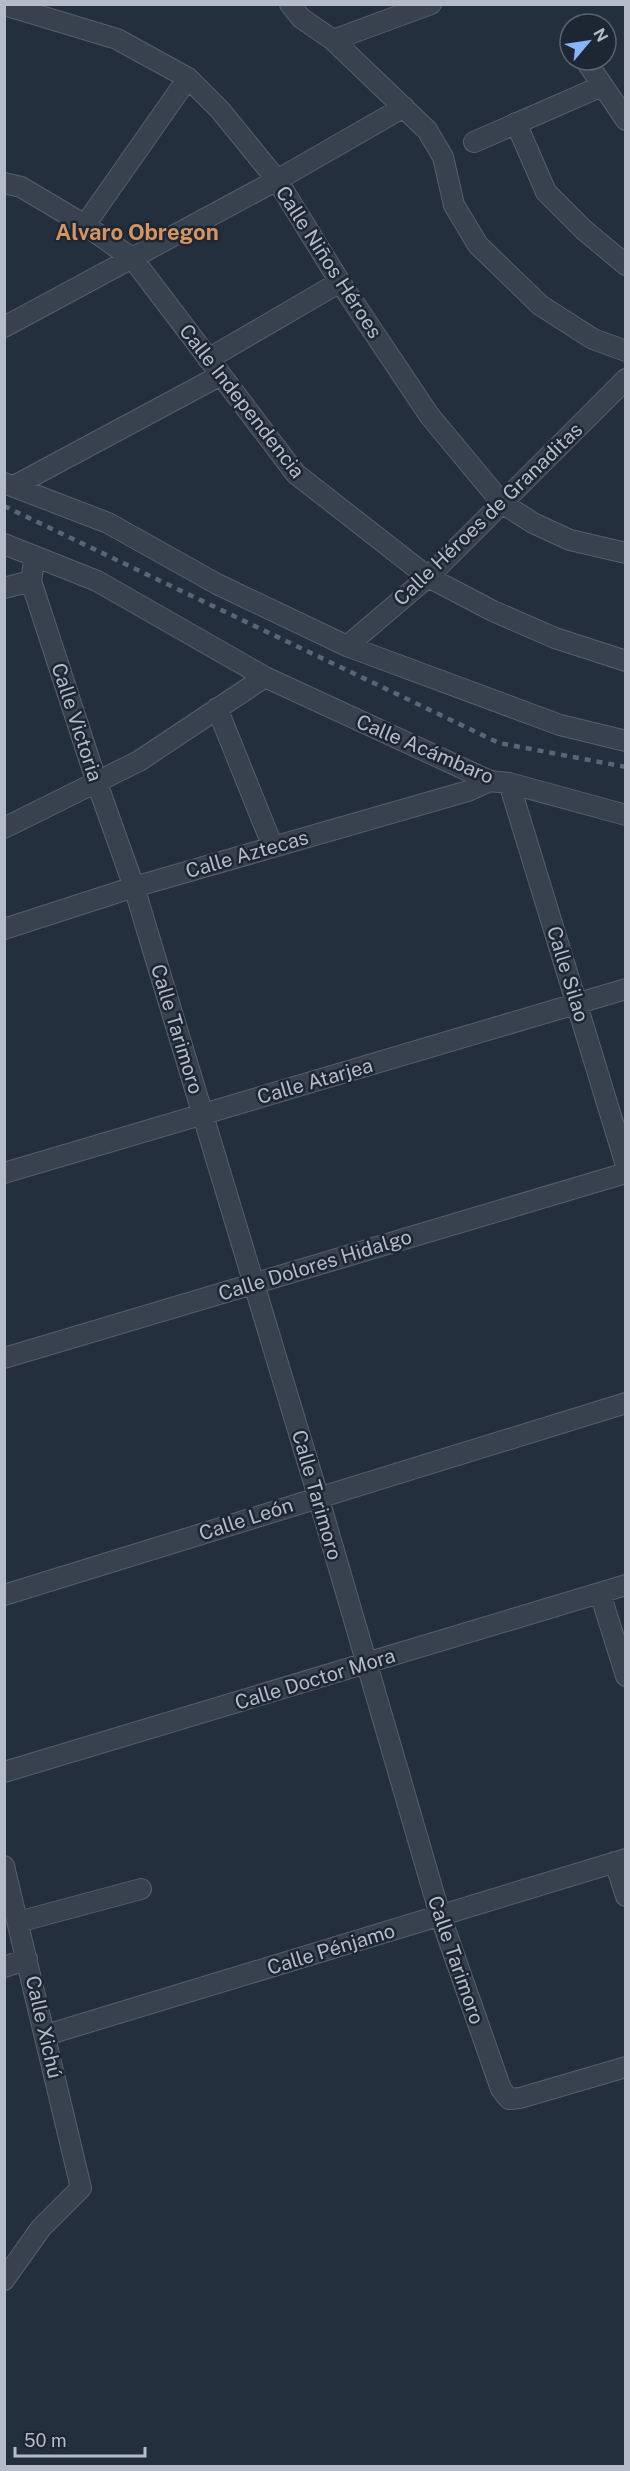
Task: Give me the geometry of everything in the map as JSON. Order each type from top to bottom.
[{"type":"street","points":[[290,4],[301,18],[333,40],[427,130],[443,157],[454,205],[478,245],[540,305],[593,339],[626,351]]},
{"type":"street","points":[[333,40],[431,4]]},
{"type":"street","name":"Calle Niños Héroes","points":[[4,5],[117,39],[188,78],[220,111],[277,180],[340,282],[429,415],[502,503],[533,523],[570,540],[626,553]]},
{"type":"street","points":[[593,72],[626,120]]},
{"type":"street","points":[[85,225],[188,78]]},
{"type":"street","points":[[474,142],[602,86]]},
{"type":"street","points":[[4,327],[277,180],[404,107]]},
{"type":"street","points":[[516,123],[546,192],[584,230],[626,264]]},
{"type":"street","name":"Calle Independencia","points":[[4,183],[21,187],[85,225],[133,259],[296,474],[428,577],[493,611],[555,638],[626,661]]},
{"type":"street","points":[[208,359],[340,282]]},
{"type":"street","points":[[9,485],[221,375]]},
{"type":"street","name":"Calle Héroes de Granaditas","points":[[347,646],[428,577],[626,379]]},
{"type":"street","points":[[9,485],[108,523],[218,584],[347,646],[560,726],[626,741]]},
{"type":"street","name":"Calle Acámbaro","points":[[4,544],[97,581],[265,677],[500,782],[626,815]]},
{"type":"street","name":"Calle Victoria","points":[[35,556],[31,582],[97,783],[134,886]]},
{"type":"street","points":[[4,588],[31,582]]},
{"type":"street","points":[[4,828],[140,761],[265,677]]},
{"type":"street","points":[[217,708],[273,847]]},
{"type":"street","name":"Calle Aztecas","points":[[4,929],[134,886],[500,782]]},
{"type":"street","name":"Calle Silao","points":[[500,782],[577,1003],[626,1165]]},
{"type":"street","name":"Calle Tarimoro","points":[[134,886],[318,1496],[440,1916],[501,2089],[509,2099],[626,2067]]},
{"type":"street","name":"Calle Atarjea","points":[[4,1173],[626,989]]},
{"type":"street","name":"Calle Dolores Hidalgo","points":[[4,1358],[626,1173]]},
{"type":"street","name":"Calle León","points":[[4,1595],[318,1496],[626,1403]]},
{"type":"street","name":"Calle Doctor Mora","points":[[4,1772],[626,1585]]},
{"type":"street","points":[[600,1593],[626,1676]]},
{"type":"street","name":"Calle Pénjamo","points":[[46,2035],[620,1861],[626,1896]]},
{"type":"street","name":"Calle Xichú","points":[[4,1866],[81,2188],[41,2228],[4,2280]]},
{"type":"street","points":[[18,1922],[141,1889]]},
{"type":"street","points":[[4,1967],[27,1959]]},
{"type":"railway","points":[[4,506],[499,743],[626,767]]},
{"type":"district","name":"Alvaro Obregon","points":[[137,232]]}]
